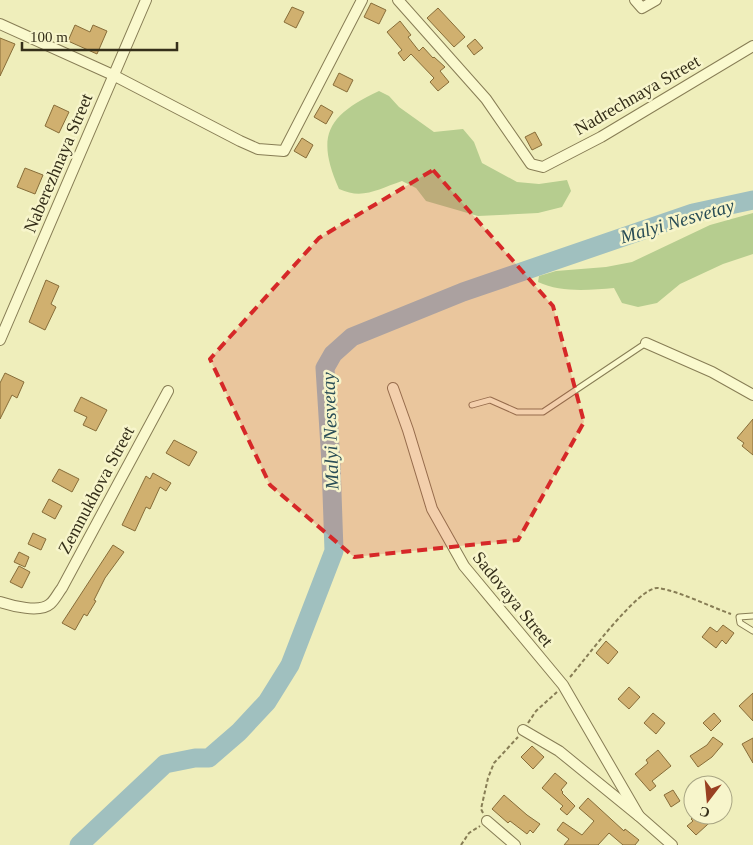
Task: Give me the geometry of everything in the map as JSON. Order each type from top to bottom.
[{"type":"street","name":"Naberezhnaya Street","points":[[0,340],[146,0]]},
{"type":"street","points":[[0,24],[113,75],[240,141],[258,148],[284,151],[362,0]]},
{"type":"street","name":"Nadrechnaya Street","points":[[398,0],[486,98],[531,164],[544,168],[753,46]]},
{"type":"street","points":[[635,0],[642,8],[656,0]]},
{"type":"street","points":[[646,343],[712,372],[753,395]]},
{"type":"street","name":"Sadovaya Street","points":[[392,388],[408,430],[432,509],[464,566],[563,685],[639,816]]},
{"type":"street","name":"Zemnukhova Street","points":[[0,602],[24,608],[46,607],[52,603],[62,588],[168,391]]},
{"type":"street","name":"Sadovaya Street","points":[[523,730],[558,751],[672,845]]},
{"type":"street","points":[[487,821],[515,845]]},
{"type":"lane","points":[[472,405],[490,400],[517,412],[543,412],[646,343]]},
{"type":"lane","points":[[753,616],[739,617],[740,623],[752,630],[753,637]]},
{"type":"path","points":[[461,845],[469,833],[487,821],[481,809],[488,778],[494,763],[523,730],[536,711],[563,685],[630,606],[648,590],[657,588],[666,590],[739,617]]},
{"type":"highlighted area","points":[[433,170],[553,306],[584,422],[518,540],[354,557],[270,485],[210,359],[319,238]]},
{"type":"green space","points":[[379,91],[389,96],[399,107],[434,132],[463,129],[474,142],[482,163],[517,182],[539,184],[567,180],[571,191],[562,207],[538,213],[478,216],[426,201],[416,188],[402,181],[378,190],[356,194],[339,189],[328,154],[328,141],[331,129],[338,118],[348,109]]},
{"type":"green space","points":[[753,213],[753,254],[723,264],[680,284],[657,303],[638,307],[622,303],[614,288],[566,289],[538,282],[539,276],[556,271],[606,267],[632,262],[710,225]]},
{"type":"building","points":[[371,3],[386,10],[379,24],[364,17]]},
{"type":"building","points":[[292,7],[304,12],[296,28],[284,22]]},
{"type":"building","points":[[438,8],[465,37],[454,47],[427,18]]},
{"type":"building","points":[[400,21],[411,35],[408,37],[419,51],[423,47],[445,67],[440,71],[449,82],[438,91],[430,82],[434,78],[411,54],[404,61],[398,53],[402,50],[387,32]]},
{"type":"building","points":[[75,25],[90,32],[93,25],[107,31],[97,54],[68,41]]},
{"type":"building","points":[[0,38],[15,44],[0,76]]},
{"type":"building","points":[[475,39],[483,48],[474,55],[467,46]]},
{"type":"building","points":[[339,73],[353,80],[347,92],[333,85]]},
{"type":"building","points":[[54,105],[69,112],[59,133],[45,126]]},
{"type":"building","points":[[321,105],[333,112],[326,124],[314,117]]},
{"type":"building","points":[[535,132],[542,145],[532,150],[525,137]]},
{"type":"building","points":[[302,138],[313,145],[306,158],[294,151]]},
{"type":"building","points":[[25,168],[43,175],[35,194],[17,187]]},
{"type":"building","points":[[46,280],[59,286],[51,304],[56,307],[45,330],[29,322]]},
{"type":"building","points":[[5,373],[24,382],[17,398],[12,395],[0,419],[0,383]]},
{"type":"building","points":[[81,397],[107,410],[96,431],[83,425],[87,417],[74,411]]},
{"type":"building","points":[[753,419],[753,455],[742,446],[744,443],[737,438]]},
{"type":"building","points":[[174,440],[197,452],[189,466],[166,453]]},
{"type":"building","points":[[59,469],[79,479],[72,492],[52,481]]},
{"type":"building","points":[[153,473],[171,483],[166,491],[160,487],[150,509],[146,507],[135,531],[122,525],[146,476],[150,479]]},
{"type":"building","points":[[49,499],[62,506],[55,519],[42,512]]},
{"type":"building","points":[[33,533],[46,539],[41,550],[28,544]]},
{"type":"building","points":[[113,545],[124,552],[105,578],[94,600],[96,601],[87,616],[84,614],[75,630],[62,623]]},
{"type":"building","points":[[19,552],[29,557],[25,567],[14,562]]},
{"type":"building","points":[[19,566],[30,572],[22,588],[10,582]]},
{"type":"building","points":[[723,625],[734,633],[726,644],[722,640],[716,648],[702,637],[710,627],[717,632]]},
{"type":"building","points":[[606,641],[618,652],[608,664],[596,653]]},
{"type":"building","points":[[629,687],[640,697],[629,709],[618,699]]},
{"type":"building","points":[[753,693],[753,721],[739,706]]},
{"type":"building","points":[[653,713],[665,723],[656,734],[644,723]]},
{"type":"building","points":[[714,713],[721,721],[711,731],[703,723]]},
{"type":"building","points":[[713,737],[723,744],[712,757],[698,767],[690,756],[707,745]]},
{"type":"building","points":[[753,738],[753,763],[742,744]]},
{"type":"building","points":[[532,746],[544,757],[533,769],[521,757]]},
{"type":"building","points":[[658,750],[671,766],[652,781],[656,786],[650,791],[635,774],[648,763],[646,760]]},
{"type":"building","points":[[555,773],[567,783],[561,790],[562,793],[575,806],[567,815],[560,809],[563,806],[542,788]]},
{"type":"building","points":[[673,790],[680,801],[671,807],[664,795]]},
{"type":"building","points":[[504,795],[540,824],[533,833],[530,830],[527,834],[510,821],[508,823],[492,809]]},
{"type":"building","points":[[588,798],[624,831],[625,829],[639,840],[635,845],[623,845],[609,833],[598,845],[564,845],[569,839],[557,830],[563,822],[582,835],[594,821],[579,808]]},
{"type":"building","points":[[688,825],[707,825],[696,835],[687,826]]},
{"type":"waterway","name":"Malyi Nesvetay","points":[[79,845],[165,764],[195,758],[209,758],[239,732],[267,702],[290,665],[334,551],[325,368],[333,354],[352,337],[463,292],[693,213],[753,200]]}]
